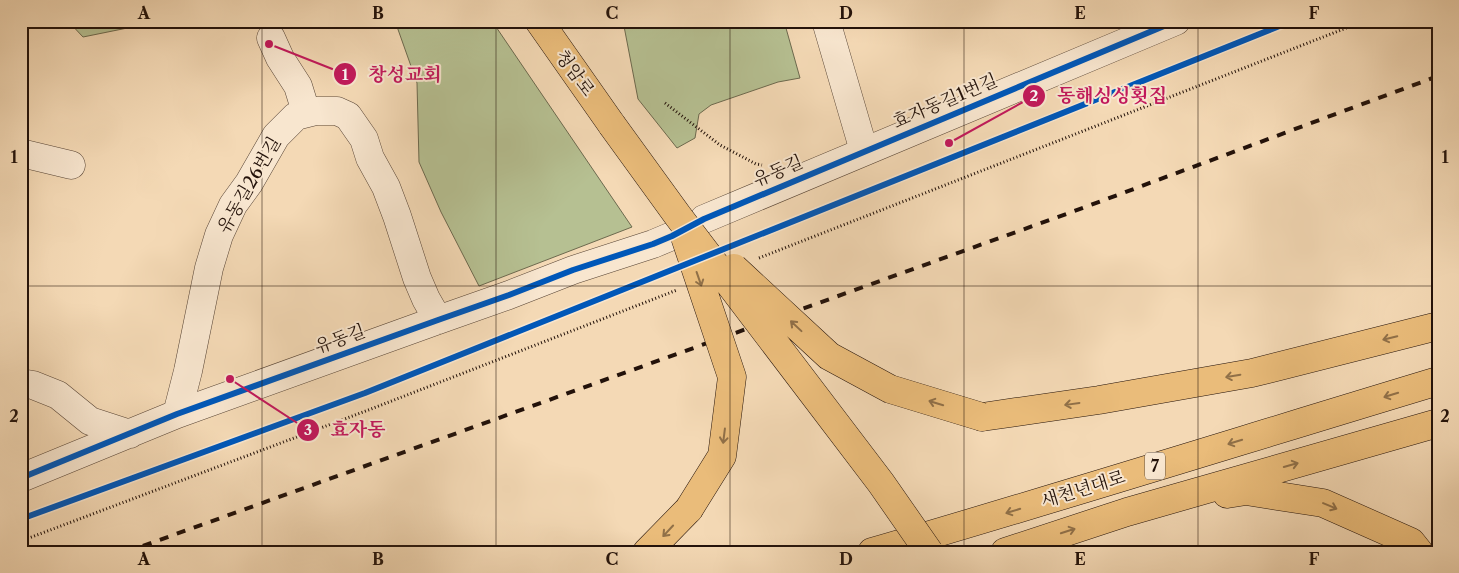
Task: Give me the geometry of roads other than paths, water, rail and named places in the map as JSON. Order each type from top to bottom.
[{"type":"main road","name":"청암로","points":[[539,21],[684,224]]},
{"type":"main road","points":[[684,224],[829,356],[890,389],[982,417],[1100,400],[1252,373],[1438,326]]},
{"type":"main road","points":[[646,552],[688,509],[722,456],[732,377],[684,224]]},
{"type":"main road","points":[[684,224],[881,483],[929,552]]},
{"type":"main road","name":"새천년대로","points":[[872,552],[1438,381]]},
{"type":"main road","name":"새천년대로","points":[[1005,552],[1127,512],[1438,423]]},
{"type":"main road","points":[[1127,512],[1246,491],[1323,503],[1411,542],[1419,552]]},
{"type":"street","points":[[826,21],[864,152]]},
{"type":"street","name":"효자동길1번길","points":[[864,152],[1176,21]]},
{"type":"street","points":[[271,38],[280,58],[298,86],[306,112],[336,112],[348,116],[364,139],[370,158],[386,187],[417,278],[438,320]]},
{"type":"street","name":"유동길26번길","points":[[178,414],[209,268],[219,235],[234,205],[276,136],[296,116],[306,112]]},
{"type":"street","name":"유동길","points":[[21,478],[178,414],[509,296],[573,270],[653,244],[684,224],[864,152]]},
{"type":"street","points":[[21,153],[71,165]]},
{"type":"street","points":[[21,383],[33,385],[58,395],[90,422],[130,434]]},
{"type":"railway","points":[[126,552],[1069,213],[1438,76]]},
{"type":"place","name":"창성교회","points":[[269,44]]},
{"type":"place","name":"동해싱싱횟집","points":[[949,143]]},
{"type":"place","name":"효자동","points":[[230,379]]}]
